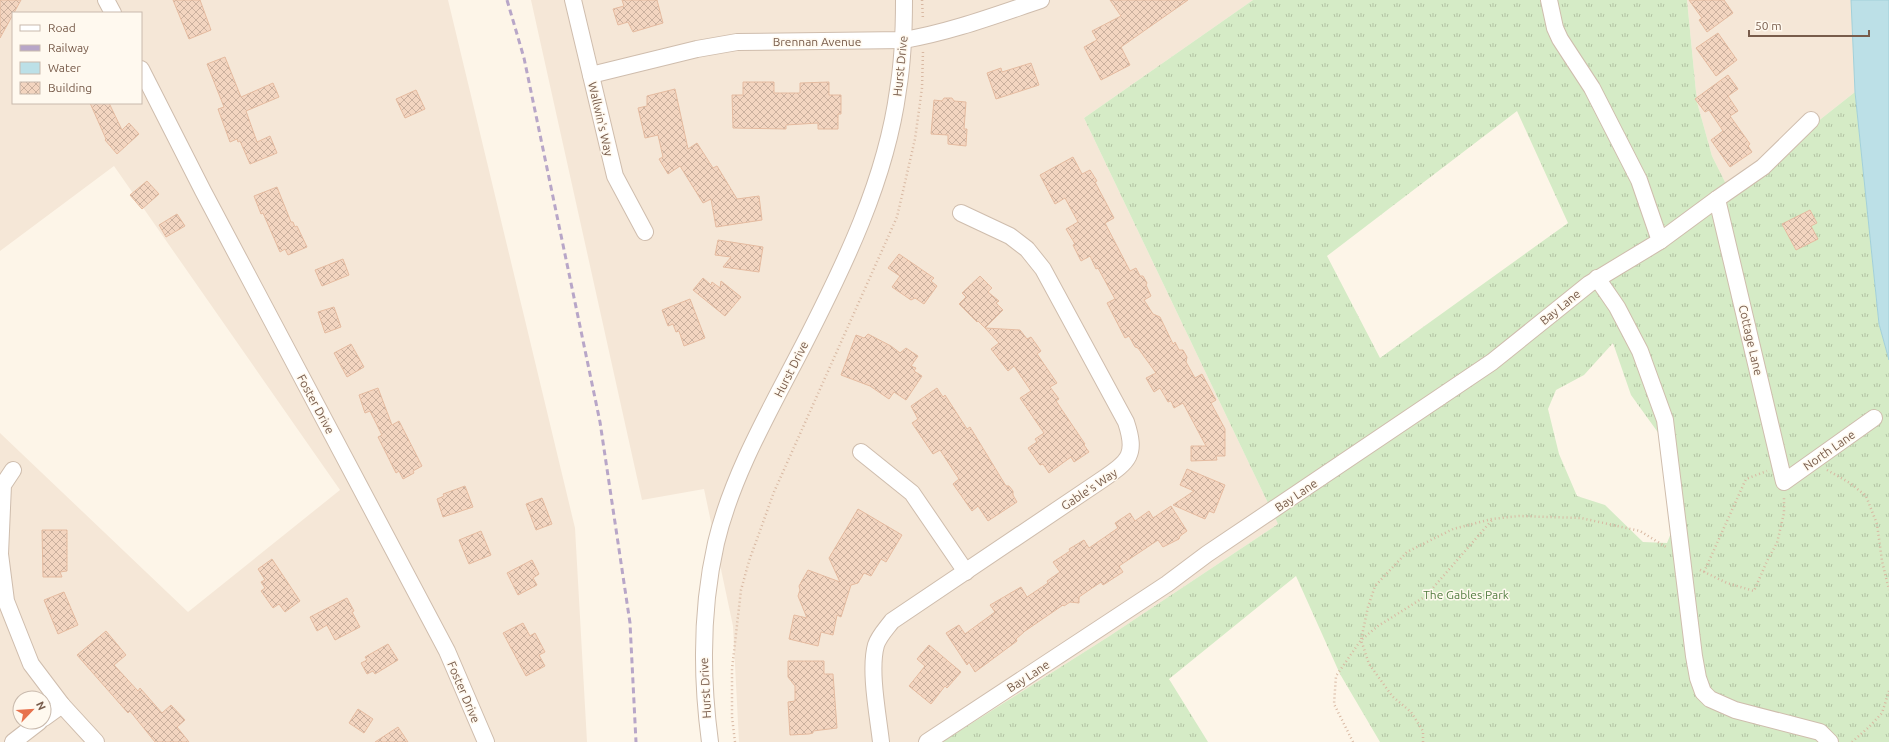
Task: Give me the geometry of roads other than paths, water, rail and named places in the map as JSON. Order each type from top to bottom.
[{"type":"street","points":[[106,0],[112,12]]},
{"type":"street","name":"Wallwin's Way","points":[[573,0],[615,176],[645,232]]},
{"type":"street","name":"Hurst Drive","points":[[710,742],[704,691],[703,634],[708,590],[716,542],[733,492],[746,460],[846,258],[862,220],[879,170],[894,112],[904,40],[904,0]]},
{"type":"street","name":"Brennan Avenue","points":[[591,74],[697,49],[737,42],[904,40],[924,37],[982,20],[1041,0]]},
{"type":"street","points":[[1549,0],[1552,20],[1557,34],[1592,88],[1639,180],[1660,241]]},
{"type":"street","name":"Foster Drive","points":[[142,71],[203,191],[447,651],[486,742]]},
{"type":"street","name":"Bay Lane","points":[[927,742],[1167,584],[1207,554],[1479,370],[1597,278],[1660,241],[1717,198],[1763,167],[1811,120]]},
{"type":"street","name":"Cottage Lane","points":[[1717,198],[1784,482]]},
{"type":"street","name":"Gable's Way","points":[[881,742],[873,660],[876,644],[883,632],[892,622],[1122,466],[1130,456],[1132,439],[1126,422],[1043,269],[1027,249],[1010,236],[961,213]]},
{"type":"street","points":[[1597,278],[1617,307],[1640,351],[1665,420],[1696,670],[1703,692],[1710,699],[1735,710],[1820,732],[1830,742]]},
{"type":"street","name":"North Lane","points":[[1784,482],[1874,418]]},
{"type":"street","points":[[861,452],[912,493],[966,572]]},
{"type":"street","points":[[13,470],[3,484],[0,554],[6,601],[31,664],[62,705],[96,742]]},
{"type":"street","points":[[52,712],[62,705]]},
{"type":"street","points":[[13,742],[29,730]]},
{"type":"water","points":[[1851,0],[1889,0],[1889,360],[1879,324],[1855,92]]},
{"type":"railway","points":[[507,0],[524,58],[600,422],[630,623],[636,742]]},
{"type":"park label","name":"The Gables Park","points":[[1466,594]]}]
